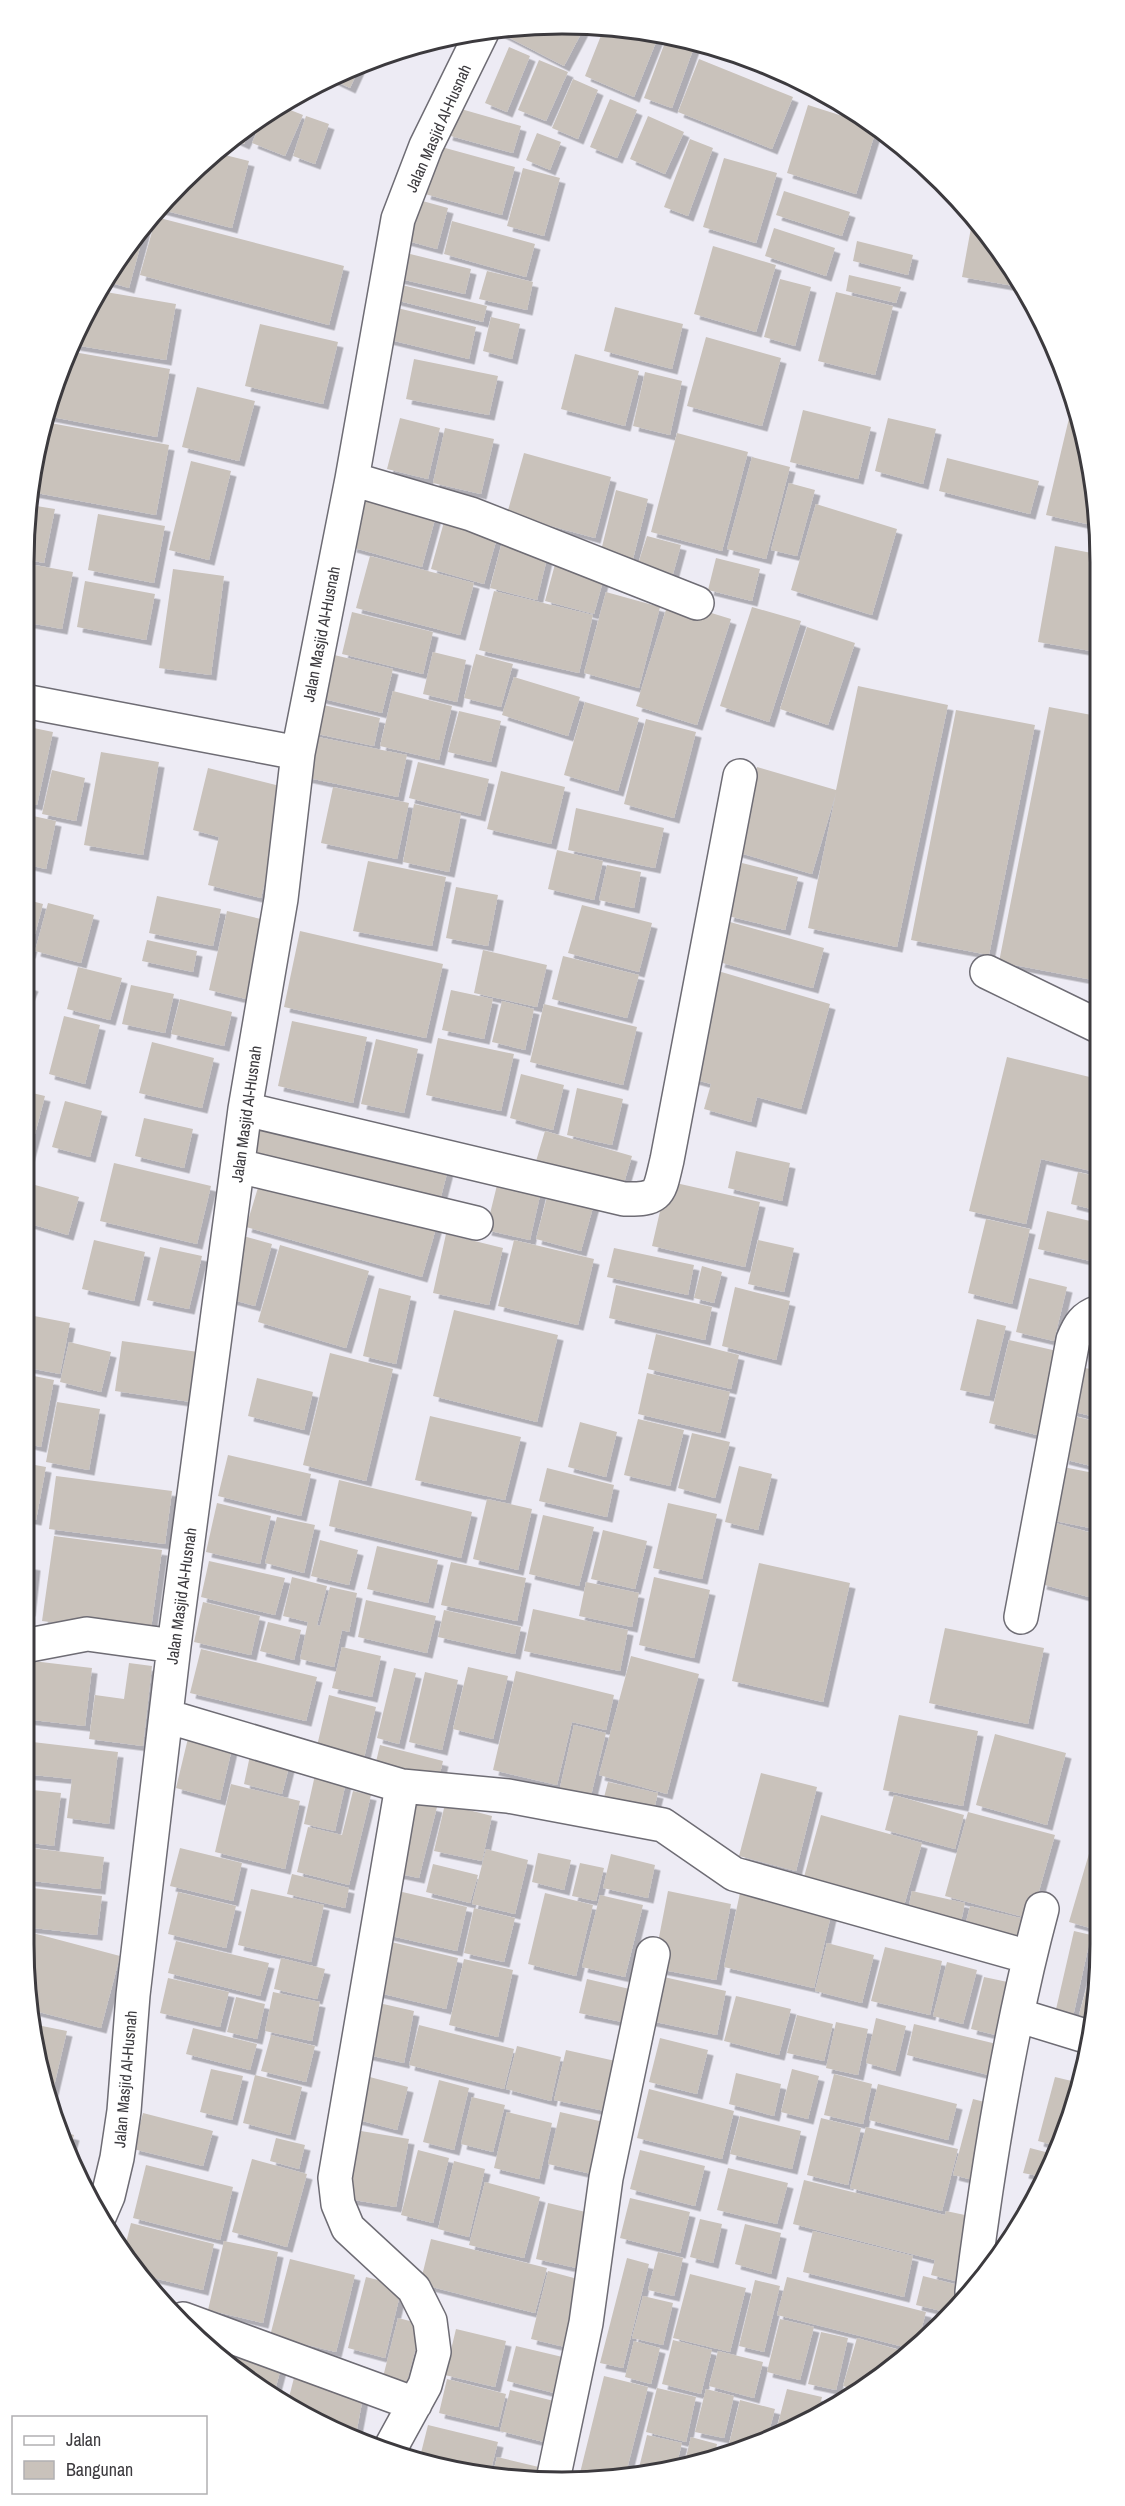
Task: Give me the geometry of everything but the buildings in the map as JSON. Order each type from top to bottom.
[{"type":"street","name":"Jalan Masjid Al-Husnah","points":[[104,2206],[117,2158],[124,2111],[133,1995],[174,1646],[245,1109],[281,899],[298,753],[352,479],[398,219],[426,146],[477,42]]},
{"type":"street","points":[[352,479],[471,514],[697,603]]},
{"type":"street","points":[[34,703],[298,753]]},
{"type":"street","points":[[245,1109],[624,1199],[648,1199],[660,1190],[740,776]]},
{"type":"street","points":[[987,972],[1090,1022]]},
{"type":"street","points":[[238,1166],[476,1223]]},
{"type":"street","points":[[1022,1617],[1073,1340],[1080,1323],[1090,1315]]},
{"type":"street","points":[[34,1644],[87,1634],[174,1646]]},
{"type":"street","points":[[166,1716],[402,1786],[508,1796],[663,1825],[734,1874],[1029,1957]]},
{"type":"street","points":[[393,2443],[425,2385],[434,2352],[430,2321],[414,2289],[348,2228],[338,2204],[335,2178],[402,1786]]},
{"type":"street","points":[[974,2273],[981,2219],[1017,2015],[1042,1909]]},
{"type":"street","points":[[555,2472],[586,2323],[606,2178],[653,1954]]},
{"type":"street","points":[[1017,2015],[1082,2035]]},
{"type":"street","points":[[197,2324],[415,2404]]}]
